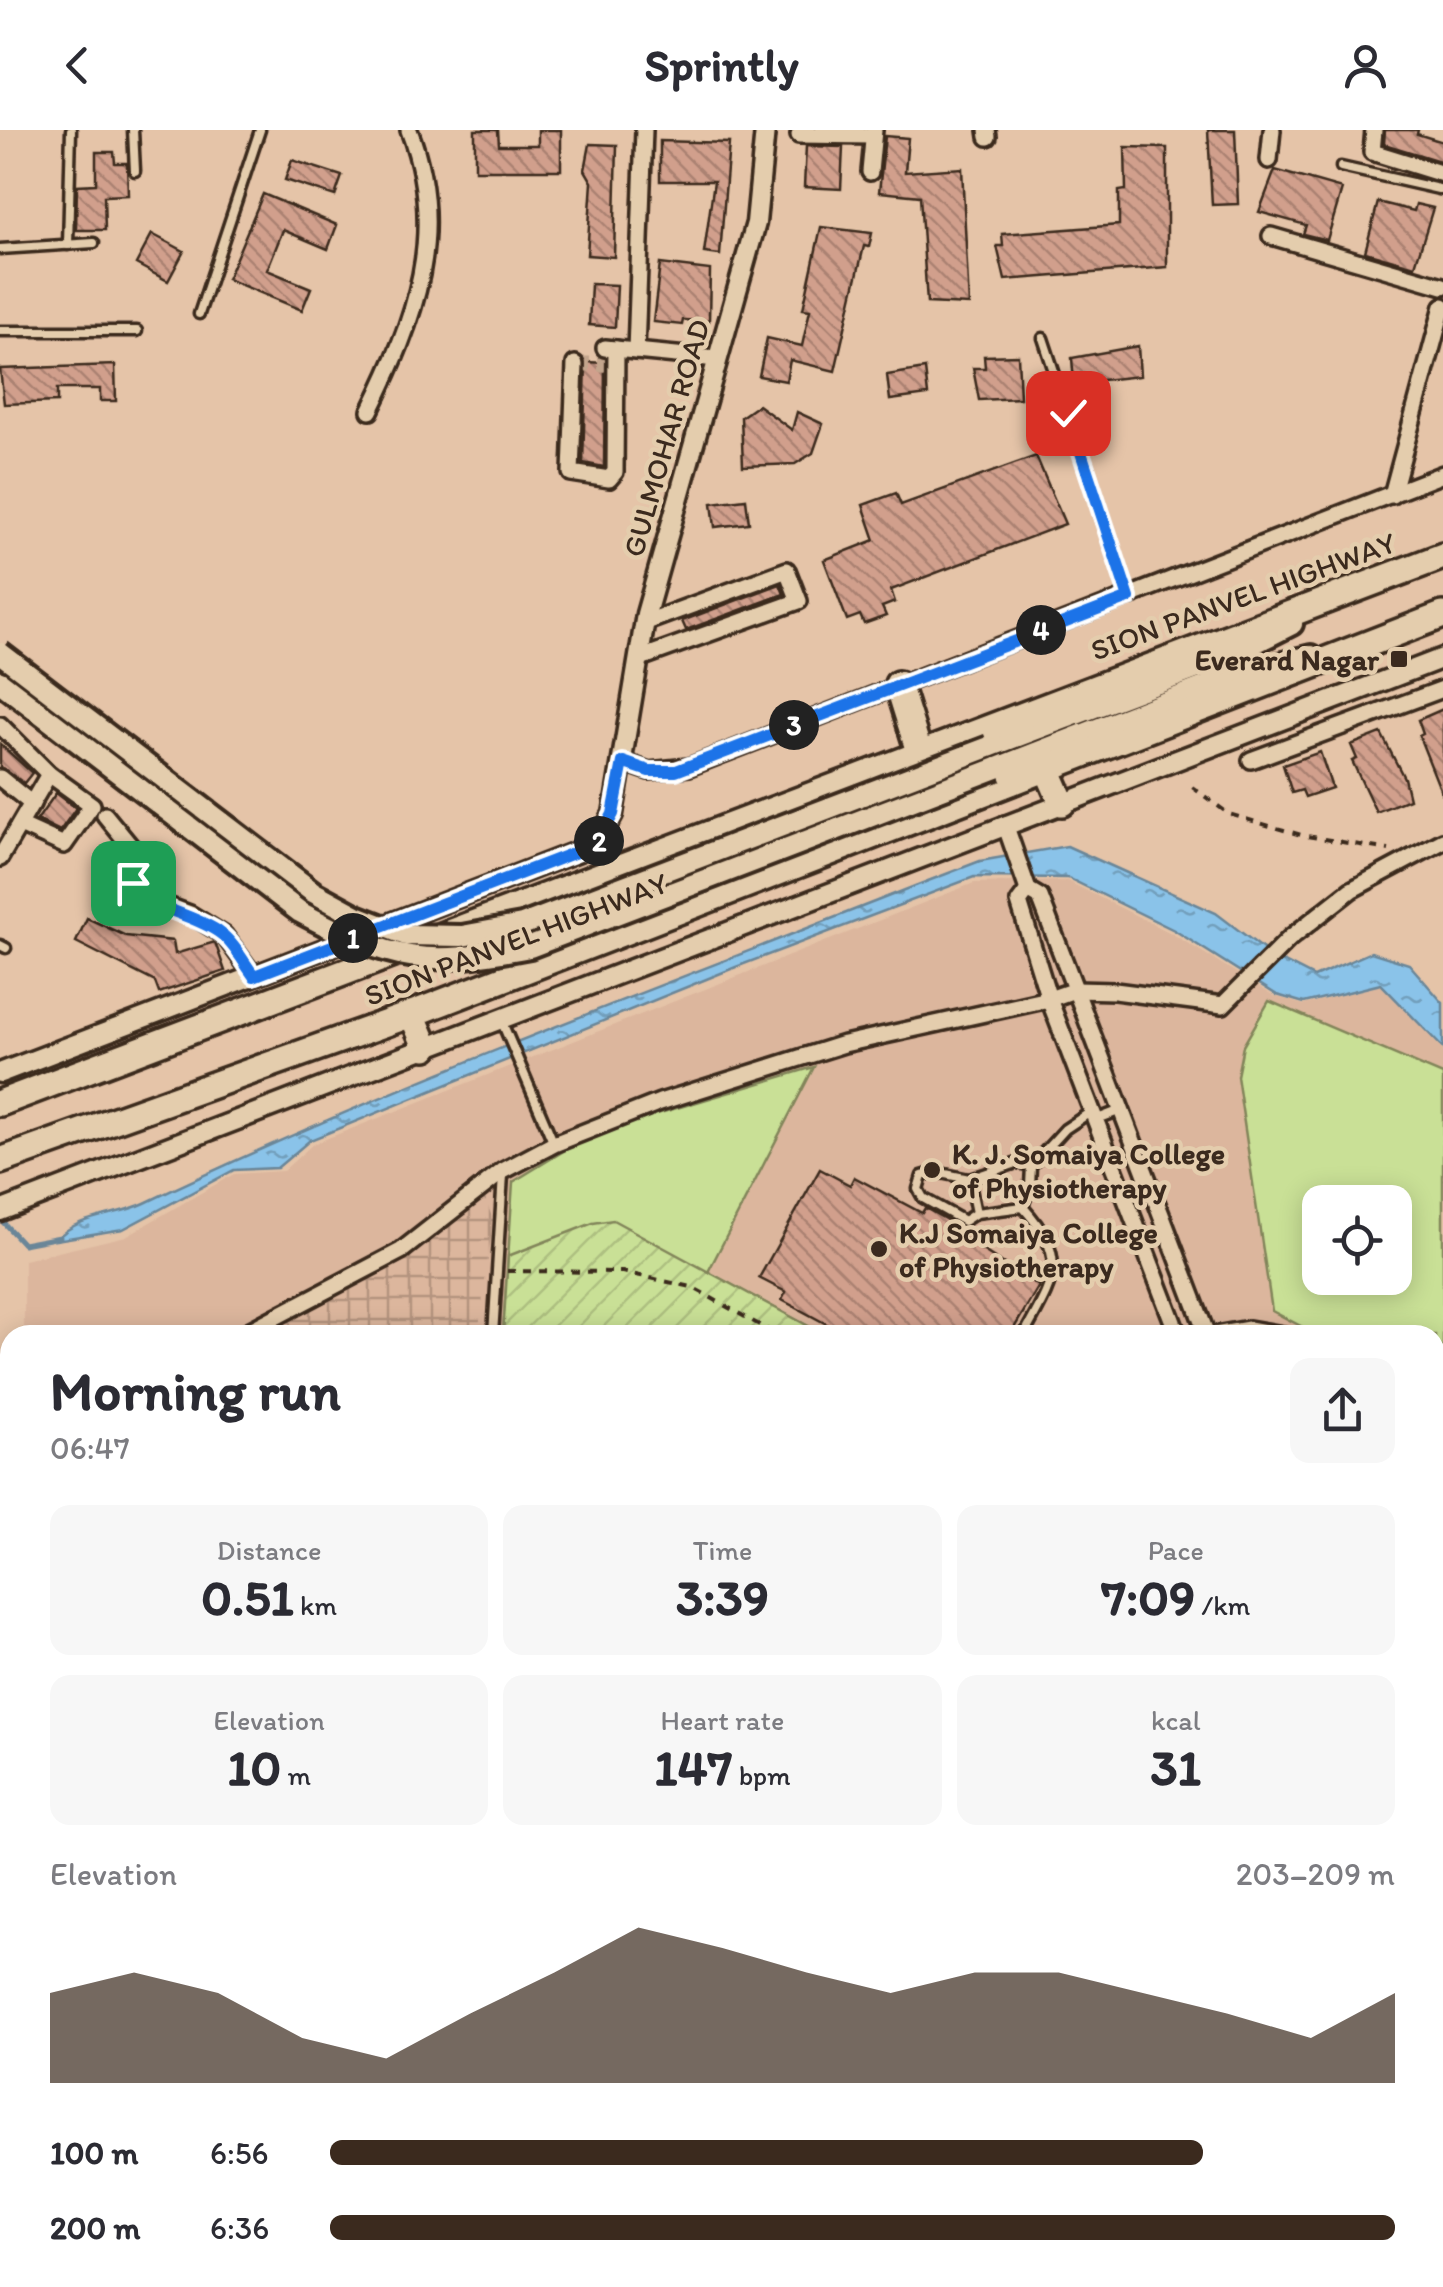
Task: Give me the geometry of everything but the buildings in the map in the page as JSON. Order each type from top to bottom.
[{"type":"highway","name":"SION PANVEL HIGHWAY","points":[[0,1103],[1443,556]]},
{"type":"highway","name":"SION PANVEL HIGHWAY","points":[[0,1162],[412,1014],[1443,615]]},
{"type":"highway","points":[[898,684],[919,752]]},
{"type":"highway","points":[[1048,771],[1062,803]]},
{"type":"highway","points":[[412,1014],[426,1047]]},
{"type":"main road","points":[[0,652],[313,892],[406,935],[462,936],[522,926],[1227,657],[1366,586]]},
{"type":"main road","points":[[0,682],[300,912],[401,958],[465,959],[530,946],[1236,675],[1386,637]]},
{"type":"street","points":[[370,411],[406,337],[422,287],[425,206],[408,130]]},
{"type":"street","points":[[636,351],[644,130]]},
{"type":"street","name":"GULMOHAR ROAD","points":[[254,976],[597,844],[613,814],[644,623],[756,224],[765,130]]},
{"type":"street","points":[[1269,160],[1272,130]]},
{"type":"street","points":[[1374,130],[1372,152],[1443,174]]},
{"type":"street","points":[[798,136],[873,133],[870,172]]},
{"type":"street","points":[[1270,236],[1443,286]]},
{"type":"street","points":[[1392,494],[1443,306]]},
{"type":"street","points":[[575,364],[571,474],[609,479],[616,472],[612,356],[636,351],[717,360]]},
{"type":"street","points":[[623,762],[649,771],[676,771],[1443,474]]},
{"type":"street","points":[[638,659],[799,601],[788,570],[644,623]]},
{"type":"street","points":[[671,613],[679,644]]},
{"type":"street","points":[[3,1210],[1443,658]]},
{"type":"street","points":[[1251,760],[1443,689]]},
{"type":"street","points":[[0,725],[49,774],[90,801],[92,809],[64,846],[11,830]]},
{"type":"street","points":[[0,858],[11,830],[49,774]]},
{"type":"street","points":[[0,778],[32,804]]},
{"type":"street","points":[[0,1073],[254,976],[224,936],[190,914],[141,896],[133,883],[132,848],[105,815]]},
{"type":"street","points":[[1004,824],[1026,886],[1040,897],[1203,1325]]},
{"type":"street","points":[[259,1325],[401,1252],[503,1171],[554,1144],[660,1102],[844,1044],[1050,999],[1074,990],[1222,1004],[1251,980],[1271,955],[1350,890],[1443,841]]},
{"type":"street","points":[[1026,886],[1019,902],[1050,999],[1174,1325]]},
{"type":"lane","points":[[68,246],[70,130]]},
{"type":"lane","points":[[133,130],[135,171]]},
{"type":"lane","points":[[199,314],[260,130]]},
{"type":"lane","points":[[1341,167],[1443,190]]},
{"type":"lane","points":[[0,249],[94,243]]},
{"type":"lane","points":[[0,331],[138,331]]},
{"type":"lane","points":[[1042,338],[1129,598]]},
{"type":"lane","points":[[501,1018],[554,1144]]},
{"type":"lane","points":[[1085,1092],[1110,1083]]},
{"type":"lane","points":[[1023,1206],[1030,1186],[1030,1166],[1064,1129],[1094,1115],[1120,1110]]},
{"type":"lane","points":[[1023,1206],[976,1213],[964,1221],[923,1198],[918,1189],[922,1176],[936,1172],[969,1179],[1017,1164],[1030,1166]]},
{"type":"lane","points":[[494,1325],[503,1171]]},
{"type":"lane","points":[[969,1179],[976,1213]]},
{"type":"lane","points":[[1023,1206],[1050,1244],[1054,1262],[1054,1280],[1029,1325]]},
{"type":"path","points":[[1192,788],[1229,814],[1301,836],[1418,852]]},
{"type":"path","points":[[497,1271],[622,1272],[692,1287],[760,1325]]},
{"type":"shaded area","points":[[1067,881],[1171,933],[1274,996],[1304,1005],[1381,985],[1443,1050],[1443,1325],[24,1325],[24,1260],[126,1236],[234,1174],[283,1171],[313,1144],[974,883]]},
{"type":"shaded area","points":[[485,1198],[493,1220],[479,1325],[270,1325],[366,1279]]},
{"type":"green space","points":[[1269,1001],[1443,1075],[1443,1325],[1299,1325],[1272,1311],[1237,1076],[1243,1046]]},
{"type":"green space","points":[[814,1067],[708,1272],[806,1325],[504,1325],[513,1182],[593,1133]]},
{"type":"green space","points":[[613,1220],[807,1325],[504,1325],[508,1256],[593,1223]]},
{"type":"water","points":[[1067,846],[1216,913],[1271,955],[1314,977],[1371,952],[1409,964],[1443,1003],[1443,1048],[1381,984],[1304,1003],[1277,995],[1174,930],[1068,878],[974,877],[736,967],[310,1140],[277,1168],[234,1170],[123,1229],[56,1240],[75,1225],[134,1208],[334,1117],[624,999],[980,861]]},
{"type":"waterway","points":[[0,1219],[23,1244],[60,1237]]},
{"type":"tunnel","points":[[575,364],[610,364]]},
{"type":"place","name":"Everard Nagar","points":[[1399,659]]},
{"type":"place","name":"K. J. Somaiya College of Physiotherapy","points":[[932,1170]]},
{"type":"place","name":"K.J Somaiya College of Physiotherapy","points":[[879,1249]]},
{"type":"route","points":[[133,883],[141,896],[190,914],[224,936],[254,976],[597,844],[613,814],[623,762],[649,771],[676,771],[1129,598],[1068,413]]}]
